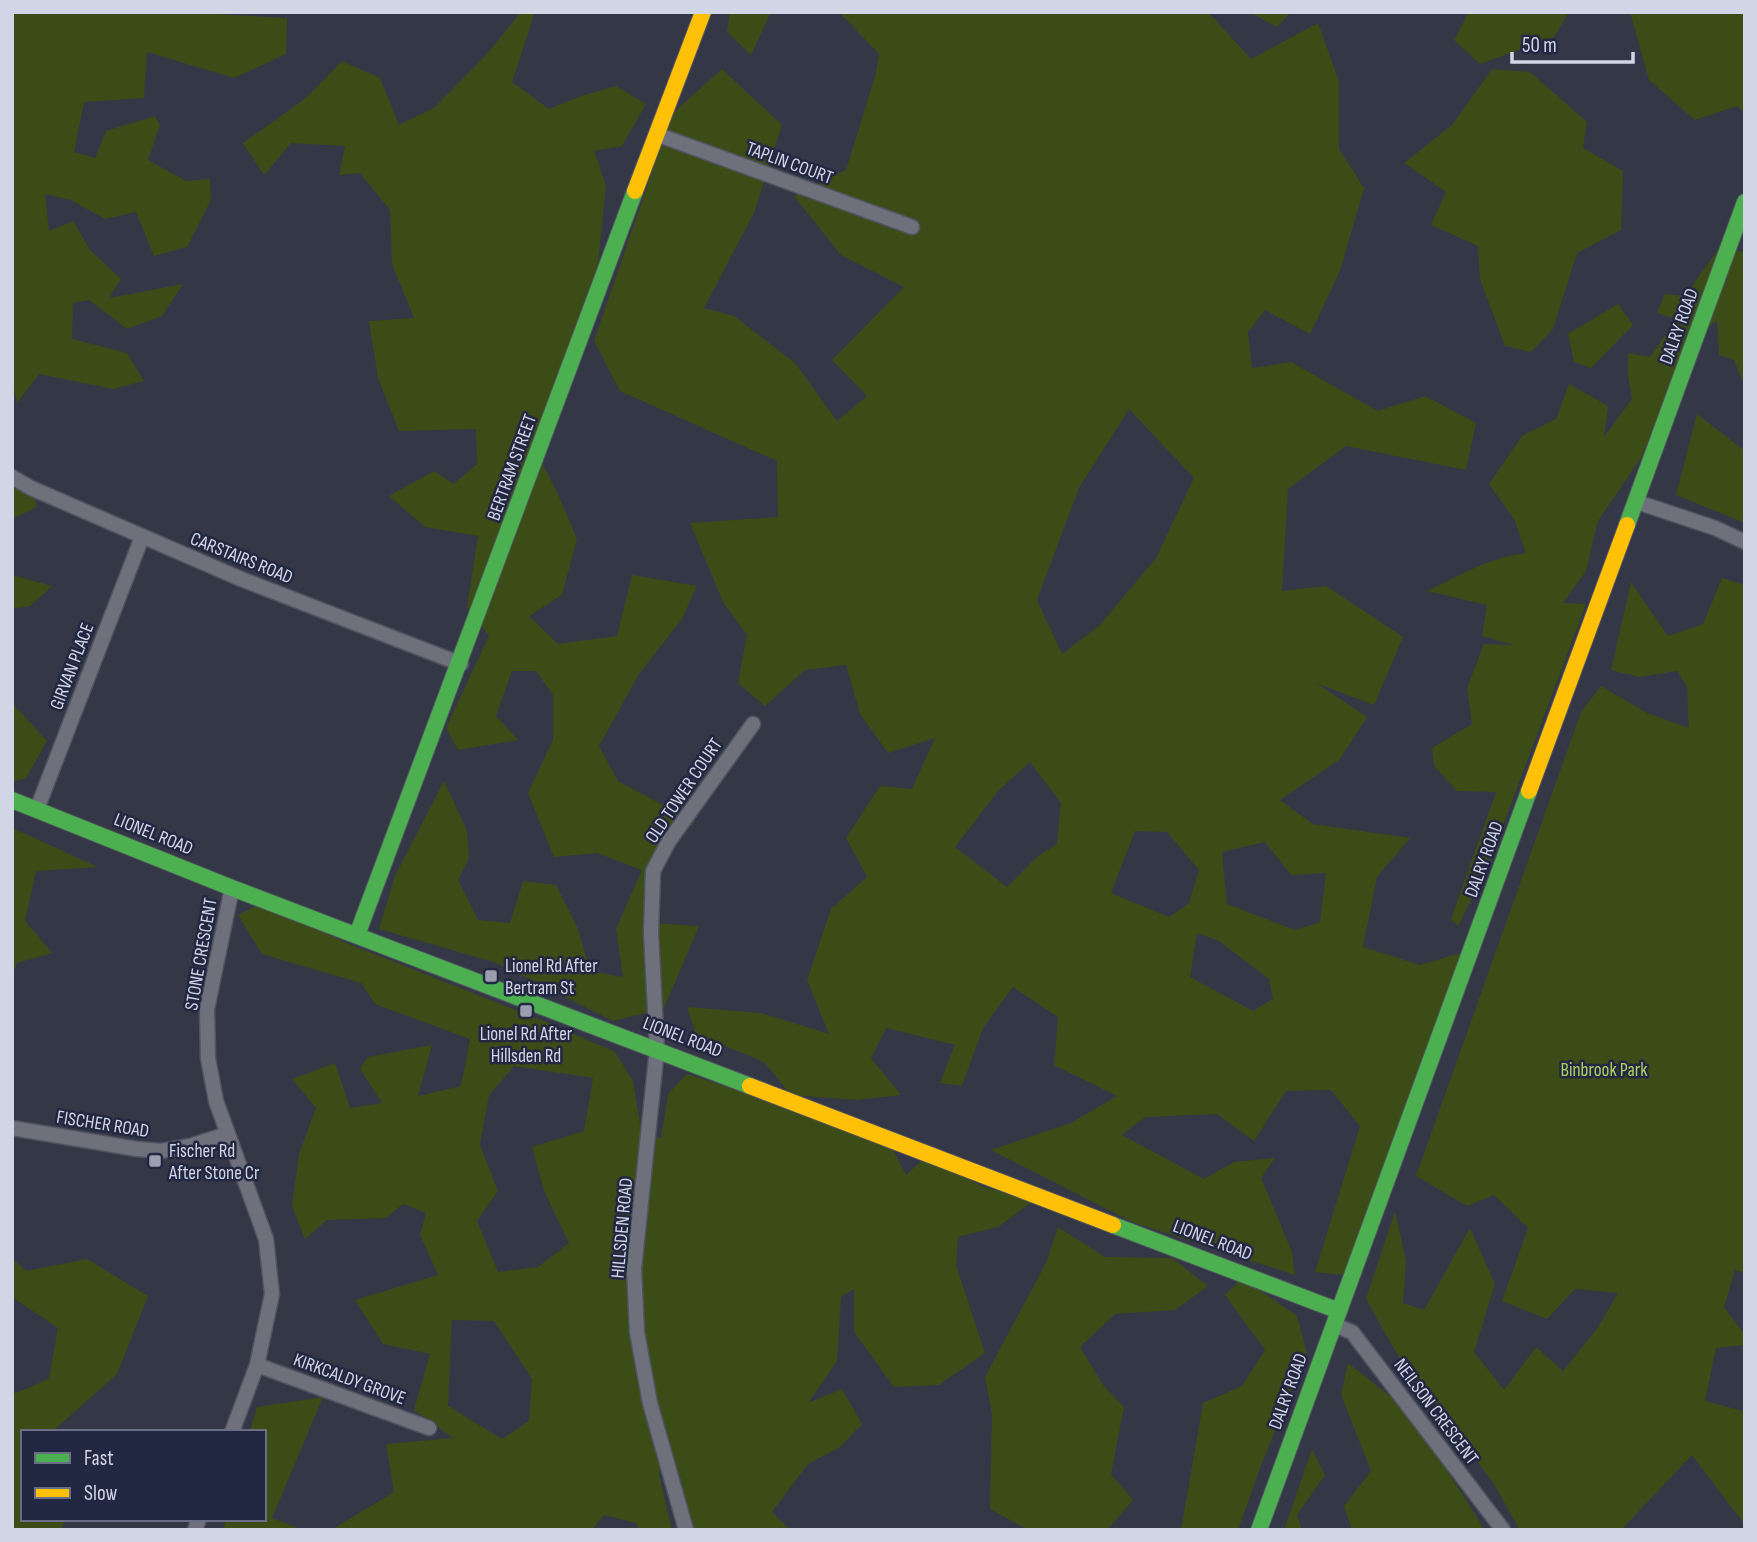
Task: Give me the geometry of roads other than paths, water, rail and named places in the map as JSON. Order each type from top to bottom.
[{"type":"street","name":"BERTRAM STREET","points":[[357,935],[461,664],[703,12]]},
{"type":"street","name":"TAPLIN COURT","points":[[656,134],[912,227]]},
{"type":"street","name":"DALRY ROAD","points":[[1259,1530],[1745,202]]},
{"type":"street","name":"CARSTAIRS ROAD","points":[[12,477],[31,488],[240,579],[461,664]]},
{"type":"street","points":[[1637,502],[1715,528],[1745,542]]},
{"type":"street","name":"GIRVAN PLACE","points":[[37,809],[142,537]]},
{"type":"street","name":"OLD TOWER COURT","points":[[657,1049],[651,933],[653,871],[668,841],[753,724]]},
{"type":"street","name":"LIONEL ROAD","points":[[12,800],[232,888],[657,1049],[1336,1318]]},
{"type":"street","name":"STONE CRESCENT","points":[[232,888],[207,1009],[208,1058],[216,1101],[266,1239],[272,1294],[257,1365],[233,1430]]},
{"type":"street","name":"HILLSDEN ROAD","points":[[657,1049],[634,1269],[637,1332],[650,1403],[686,1530]]},
{"type":"street","name":"FISCHER ROAD","points":[[12,1128],[161,1151],[190,1146],[227,1134]]},
{"type":"street","name":"NEILSON CRESCENT","points":[[1336,1318],[1352,1332],[1503,1530]]},
{"type":"street","name":"KIRKCALDY GROVE","points":[[257,1365],[429,1428]]},
{"type":"place","name":"Lionel Rd After Bertram St","points":[[491,976]]},
{"type":"place","name":"Lionel Rd After Hillsden Rd","points":[[526,1011]]},
{"type":"place","name":"Fischer Rd After Stone Cr","points":[[155,1161]]},
{"type":"park label","name":"Binbrook Park","points":[[1604,1069]]}]
